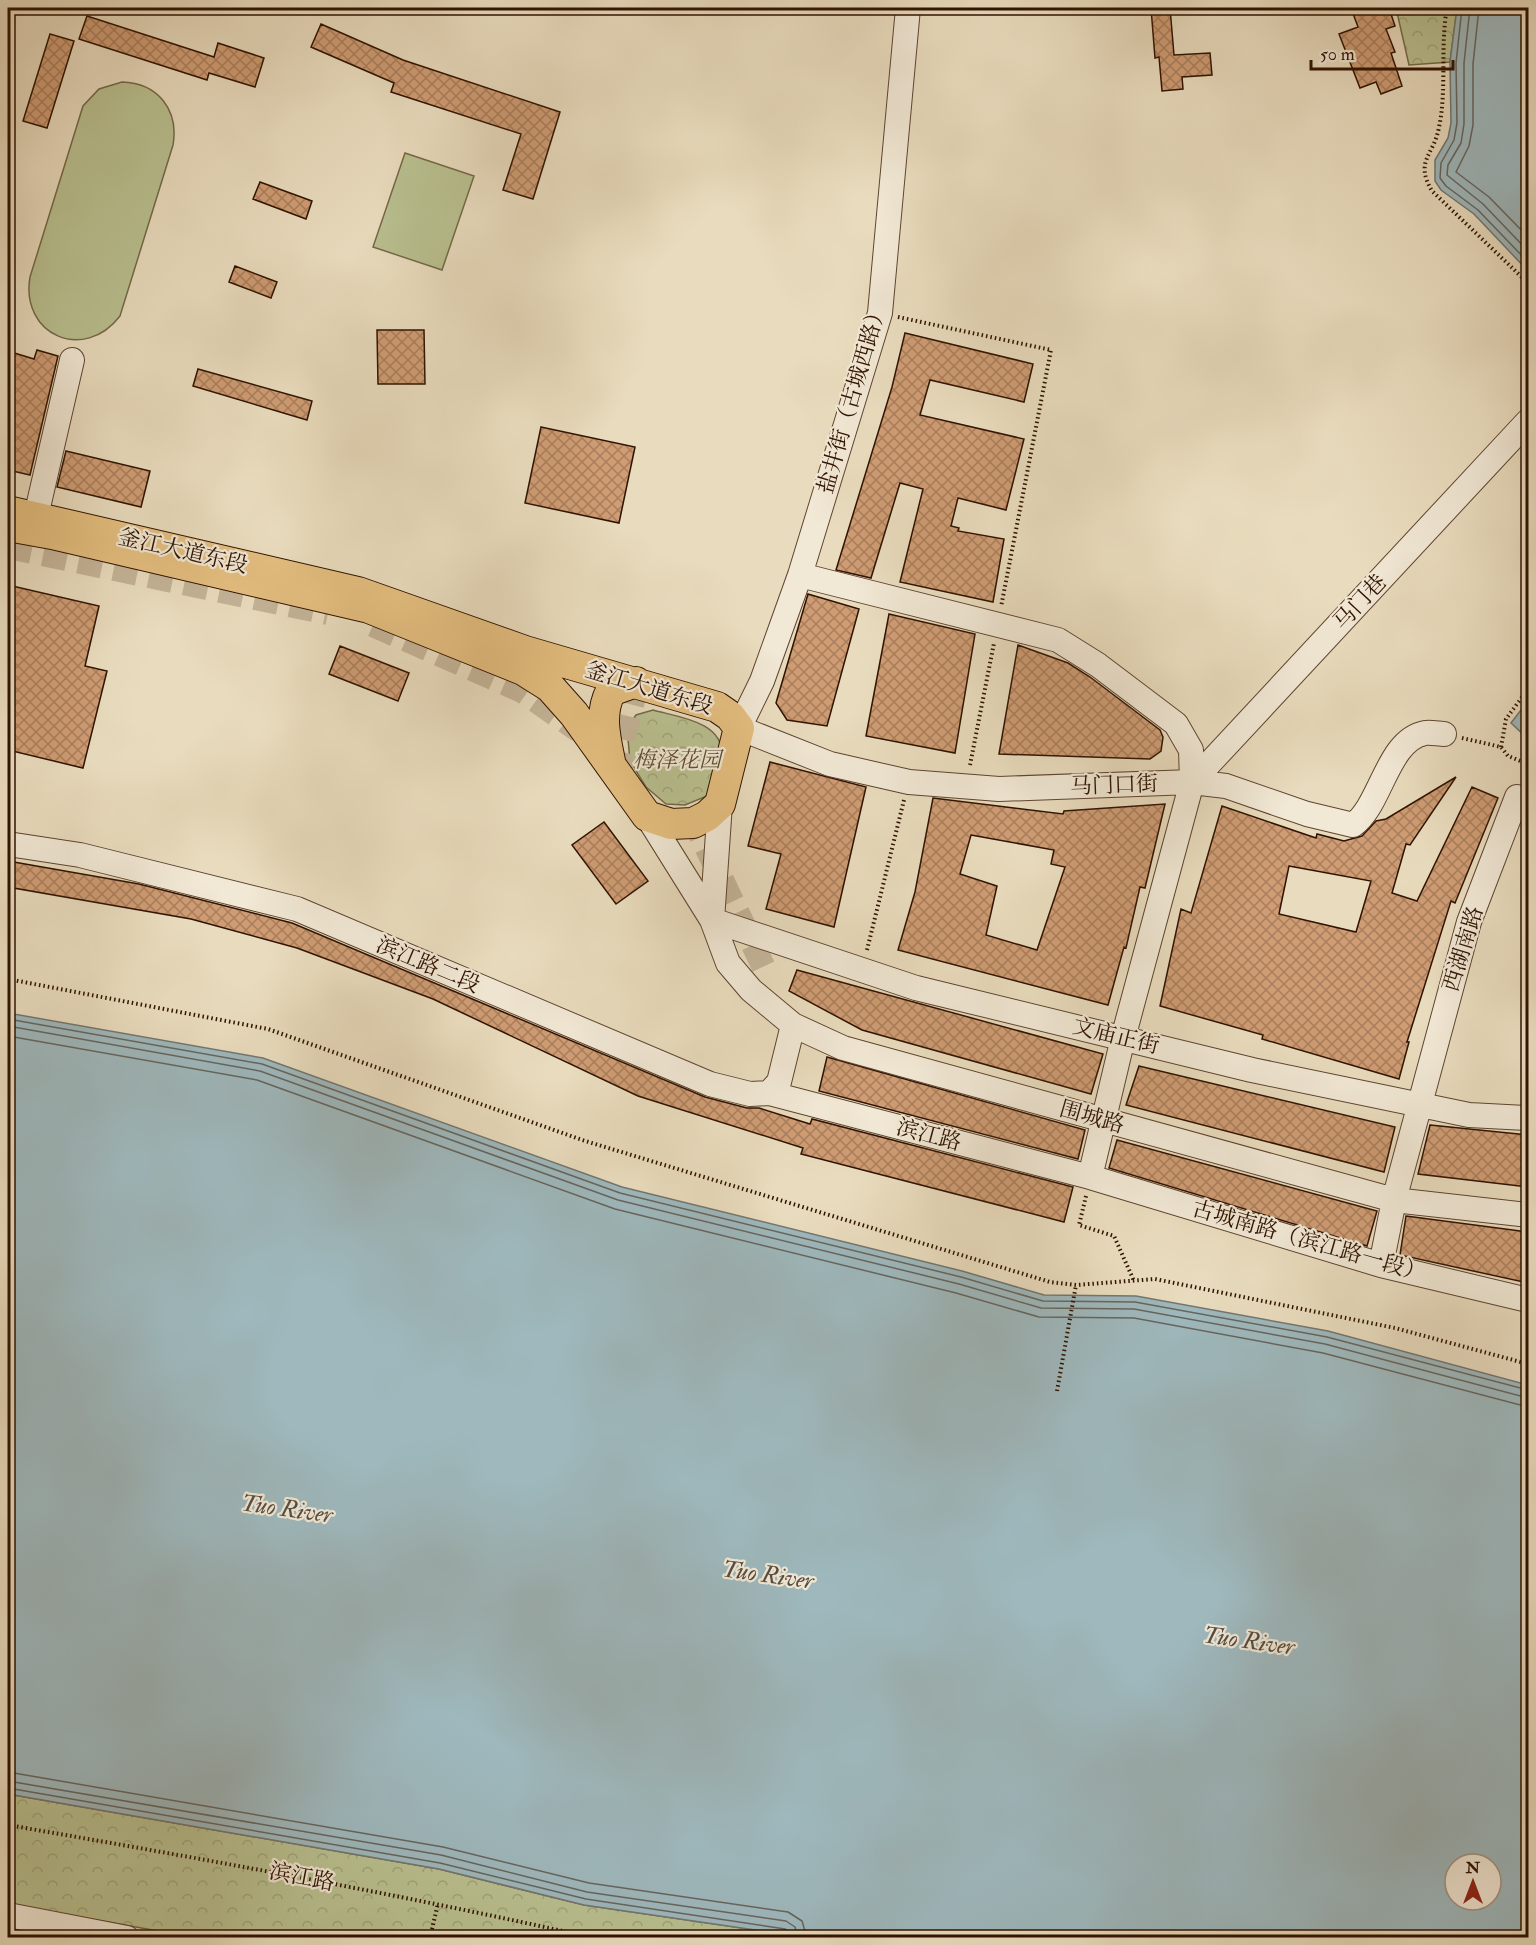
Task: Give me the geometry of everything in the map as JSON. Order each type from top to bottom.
[{"type":"main road","name":"釜江大道东段","points":[[22,514],[358,592],[525,651],[717,707],[730,716],[739,728],[720,804]]},
{"type":"main road","name":"釜江大道东段","points":[[8,526],[369,608],[523,670],[550,687],[574,714],[647,816]]},
{"type":"main road","points":[[612,768],[603,720],[604,704],[611,691],[636,682]]},
{"type":"main road","points":[[647,816],[671,824],[693,823],[707,816],[720,804]]},
{"type":"street","name":"盐井街（古城西路）","points":[[739,728],[762,681],[800,575],[880,313],[909,13]]},
{"type":"street","points":[[22,514],[72,360]]},
{"type":"street","name":"马门巷","points":[[1192,782],[1528,421]]},
{"type":"street","points":[[800,575],[998,623],[1058,640],[1098,664],[1176,724],[1191,750],[1192,782],[1123,1038],[1090,1177]]},
{"type":"street","name":"马门口街","points":[[739,728],[830,764],[909,782],[999,789],[1192,782],[1226,786],[1307,814],[1353,825],[1363,818],[1384,776],[1408,741],[1425,733],[1444,734]]},
{"type":"street","name":"西湖南路","points":[[1381,1265],[1394,1200],[1468,922],[1517,797]]},
{"type":"street","points":[[712,920],[720,804]]},
{"type":"street","points":[[647,816],[712,920]]},
{"type":"street","name":"滨江路二段","points":[[8,844],[80,855],[297,909],[710,1084],[750,1094],[769,1093]]},
{"type":"street","name":"文庙正街","points":[[712,920],[916,988],[1252,1070],[1469,1114],[1528,1118]]},
{"type":"street","name":"围城路","points":[[712,920],[728,963],[751,990],[793,1025],[843,1048],[1394,1200],[1528,1215]]},
{"type":"street","points":[[769,1093],[779,1082],[793,1025]]},
{"type":"street","name":"滨江路","points":[[769,1093],[1090,1177]]},
{"type":"street","name":"古城南路（滨江路一段）","points":[[1090,1177],[1381,1265],[1528,1300]]},
{"type":"street","points":[[8,1917],[127,1938]]},
{"type":"path","points":[[1447,8],[1440,126],[1422,168],[1425,179],[1432,191],[1528,283]]},
{"type":"path","points":[[880,313],[1051,350],[966,787]]},
{"type":"path","points":[[1501,747],[1506,719],[1528,689]]},
{"type":"path","points":[[1444,734],[1501,747],[1508,756],[1528,764]]},
{"type":"path","points":[[861,971],[909,782]]},
{"type":"path","points":[[8,979],[268,1029],[582,1140],[1050,1282],[1076,1285],[1155,1279],[1395,1328],[1528,1364]]},
{"type":"path","points":[[1090,1177],[1079,1225],[1114,1236],[1134,1281]]},
{"type":"path","points":[[1057,1391],[1076,1285]]},
{"type":"path","name":"滨江路","points":[[8,1825],[438,1903],[594,1938]]},
{"type":"path","points":[[430,1938],[438,1903]]},
{"type":"green space","points":[[1396,8],[1457,8],[1450,62],[1409,65]]},
{"type":"green space","points":[[122,82],[146,87],[163,101],[173,121],[173,145],[120,316],[105,330],[89,338],[73,340],[58,336],[45,327],[35,314],[30,297],[30,277],[83,106],[99,89]]},
{"type":"green space","points":[[405,153],[474,176],[442,270],[373,247]]},
{"type":"green space","name":"梅泽花园","points":[[653,710],[697,722],[715,735],[721,744],[720,766],[707,796],[685,805],[666,804],[646,787],[630,761],[627,728],[636,715]]},
{"type":"green space","points":[[8,1794],[439,1869],[584,1905],[804,1937],[197,1938],[8,1904]]},
{"type":"water","points":[[1457,8],[1528,8],[1528,271],[1474,214],[1441,190],[1435,181],[1435,160],[1448,138],[1451,123],[1450,62]]},
{"type":"water","points":[[1528,701],[1528,739],[1511,723]]},
{"type":"water","name":"Tuo River","points":[[8,1013],[263,1058],[622,1187],[962,1271],[1044,1295],[1136,1296],[1328,1331],[1528,1385],[1528,1937],[804,1937],[584,1905],[439,1869],[8,1794]]},
{"type":"building","points":[[1151,8],[1170,8],[1174,55],[1210,53],[1212,75],[1182,77],[1183,89],[1162,91],[1159,57],[1155,58]]},
{"type":"building","points":[[1351,8],[1389,8],[1395,26],[1386,29],[1395,52],[1391,53],[1402,86],[1381,94],[1376,82],[1360,88],[1339,34],[1358,27]]},
{"type":"building","points":[[87,16],[214,57],[218,43],[264,58],[255,87],[209,73],[207,80],[79,39]]},
{"type":"building","points":[[321,24],[403,60],[560,112],[533,199],[503,190],[521,134],[391,92],[394,83],[311,47]]},
{"type":"building","points":[[50,34],[74,41],[47,128],[23,121]]},
{"type":"building","points":[[260,182],[312,201],[306,219],[253,199]]},
{"type":"building","points":[[235,266],[277,282],[271,298],[229,282]]},
{"type":"building","points":[[377,330],[424,330],[425,384],[378,384]]},
{"type":"building","points":[[905,333],[1033,364],[1024,402],[930,380],[920,415],[1024,439],[1006,510],[958,498],[951,526],[959,528],[958,531],[1004,539],[993,602],[900,582],[923,489],[900,483],[871,578],[836,570],[892,387]]},
{"type":"building","points":[[37,350],[58,356],[30,475],[8,470],[8,351],[34,359]]},
{"type":"building","points":[[198,369],[312,401],[307,420],[193,386]]},
{"type":"building","points":[[541,427],[635,447],[619,523],[525,503]]},
{"type":"building","points":[[66,451],[150,471],[141,507],[57,487]]},
{"type":"building","points":[[8,585],[99,606],[85,666],[107,671],[83,768],[8,750]]},
{"type":"building","points":[[808,594],[859,609],[827,726],[787,720],[776,703]]},
{"type":"building","points":[[889,614],[975,634],[955,753],[866,736]]},
{"type":"building","points":[[1018,645],[1068,663],[1090,677],[1160,730],[1163,737],[1161,751],[1150,759],[999,754]]},
{"type":"building","points":[[340,646],[409,673],[398,701],[329,674]]},
{"type":"building","points":[[770,762],[866,787],[834,927],[766,909],[781,854],[748,846]]},
{"type":"building","points":[[1456,777],[1410,845],[1406,844],[1392,893],[1417,901],[1472,787],[1498,798],[1455,903],[1451,901],[1407,1042],[1409,1042],[1399,1079],[1262,1039],[1263,1035],[1160,1006],[1181,909],[1191,913],[1222,806],[1316,838],[1317,834],[1344,841],[1362,836],[1376,821],[1386,819]],"holes":[[[1289,866],[1371,881],[1356,932],[1279,914]]]},
{"type":"building","points":[[933,798],[1063,814],[1064,811],[1165,804],[1145,888],[1140,887],[1126,948],[1124,947],[1108,1005],[898,950],[915,892]],"holes":[[[971,835],[1054,850],[1051,864],[1065,867],[1037,950],[986,935],[997,886],[960,874]]]},
{"type":"building","points":[[604,822],[648,881],[616,904],[572,845]]},
{"type":"building","points":[[8,861],[139,884],[292,923],[705,1097],[747,1108],[759,1108],[810,1124],[812,1119],[1073,1187],[1064,1222],[801,1154],[803,1148],[638,1096],[433,999],[297,948],[191,919],[8,887]]},
{"type":"building","points":[[797,970],[1103,1054],[1091,1094],[862,1030],[789,991]]},
{"type":"building","points":[[827,1057],[1085,1130],[1078,1159],[819,1091]]},
{"type":"building","points":[[1139,1066],[1395,1127],[1384,1172],[1126,1105]]},
{"type":"building","points":[[1430,1125],[1528,1135],[1528,1187],[1418,1174]]},
{"type":"building","points":[[1117,1140],[1377,1211],[1367,1246],[1109,1168]]},
{"type":"building","points":[[1406,1216],[1528,1232],[1528,1283],[1400,1255]]},
{"type":"tunnel","points":[[8,547],[328,613]]},
{"type":"tunnel","points":[[373,625],[522,691],[579,731]]},
{"type":"tunnel","points":[[627,772],[618,760],[635,693]]},
{"type":"tunnel","points":[[691,815],[765,970]]}]
